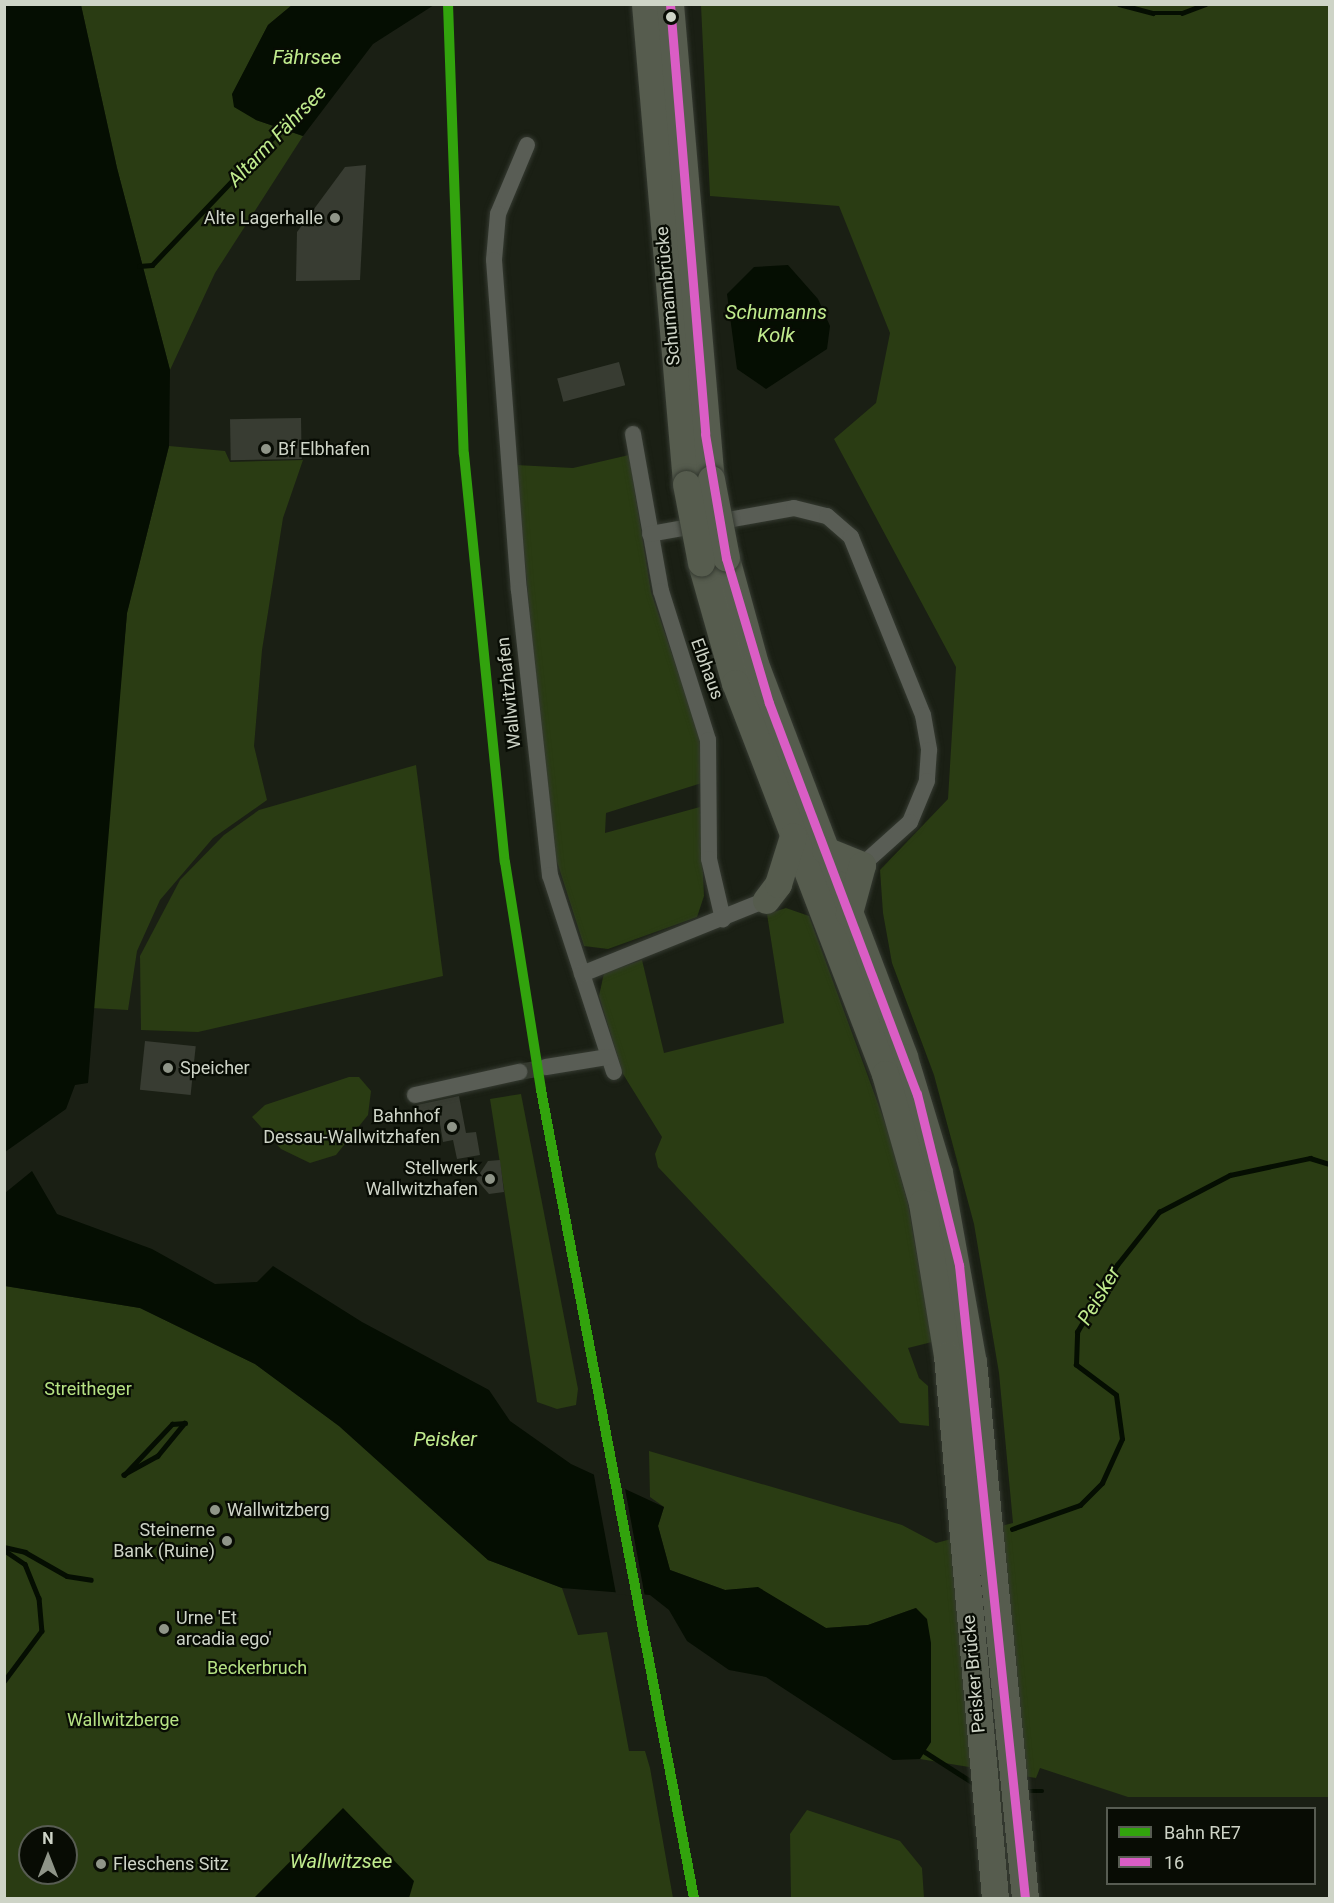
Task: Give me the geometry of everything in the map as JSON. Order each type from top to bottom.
[{"type":"highway","points":[[645,4],[674,211]]},
{"type":"highway","points":[[670,4],[674,211]]},
{"type":"highway","name":"Schumannbrücke","points":[[674,211],[687,378],[698,481],[714,560]]},
{"type":"highway","points":[[714,560],[735,683],[885,1074],[922,1203],[973,1531]]},
{"type":"highway","points":[[714,560],[907,1066],[944,1191],[973,1362],[973,1531]]},
{"type":"highway","points":[[766,900],[778,884],[793,836]]},
{"type":"highway","points":[[825,850],[862,865],[849,913]]},
{"type":"highway","points":[[766,900],[816,895]]},
{"type":"highway","name":"Peisker Brücke","points":[[973,1531],[1000,1814]]},
{"type":"highway","points":[[995,1899],[1000,1814]]},
{"type":"highway","points":[[1000,1814],[1025,1899]]},
{"type":"street","name":"Wallwitzhafen","points":[[527,145],[498,214],[495,301],[543,840],[611,1065],[546,1067]]},
{"type":"street","name":"Elbhaus","points":[[633,434],[650,534],[670,622],[708,740],[710,858],[723,918]]},
{"type":"street","points":[[650,534],[794,508],[826,516],[851,537],[923,715],[929,750],[927,781],[910,822],[862,865]]},
{"type":"street","points":[[582,974],[766,900]]},
{"type":"street","points":[[415,1095],[519,1072]]},
{"type":"green space","points":[[81,5],[292,5],[268,25],[232,95],[256,120],[303,136],[215,273],[170,370],[117,168]]},
{"type":"green space","points":[[701,5],[1329,5],[1329,1797],[1128,1797],[1040,1768],[1036,1778],[920,1759],[931,1742],[916,1608],[868,1625],[826,1628],[758,1588],[725,1590],[670,1570],[658,1526],[664,1507],[650,1497],[649,1451],[902,1525],[936,1543],[1013,1523],[999,1373],[974,1224],[934,1075],[892,963],[883,913],[880,870],[948,799],[956,667],[834,439],[876,403],[890,333],[839,206],[710,196]]},
{"type":"green space","points":[[169,446],[225,451],[230,462],[303,460],[283,518],[262,650],[254,746],[267,800],[213,838],[160,900],[137,951],[128,1010],[91,1008],[127,613]]},
{"type":"green space","points":[[629,455],[651,592],[702,743],[705,782],[606,813],[605,833],[700,807],[704,896],[697,917],[608,949],[584,946],[551,843],[516,465],[573,468]]},
{"type":"green space","points":[[416,765],[443,976],[198,1032],[141,1030],[140,956],[180,880],[224,835],[259,810]]},
{"type":"green space","points":[[786,908],[809,916],[887,1128],[908,1204],[932,1342],[908,1348],[919,1378],[928,1386],[929,1426],[900,1423],[658,1167],[655,1154],[662,1137],[623,1074],[599,996],[604,973],[642,960],[664,1053],[784,1023],[767,914]]},
{"type":"green space","points":[[349,1077],[359,1077],[371,1091],[368,1115],[336,1155],[310,1163],[281,1149],[252,1117],[265,1105]]},
{"type":"green space","points":[[521,1094],[578,1389],[576,1405],[557,1409],[537,1402],[490,1099]]},
{"type":"green space","name":"Beckerbruch","points":[[5,1286],[140,1308],[255,1364],[339,1426],[488,1560],[562,1588],[578,1635],[607,1632],[629,1751],[645,1751],[650,1768],[673,1898],[5,1898]]},
{"type":"green space","points":[[807,1810],[900,1841],[922,1868],[924,1898],[791,1898],[790,1834]]},
{"type":"water","points":[[5,4],[81,5],[117,168],[170,370],[169,446],[127,613],[88,1083],[75,1085],[66,1109],[5,1152]]},
{"type":"water","name":"Fährsee","points":[[292,5],[434,5],[373,44],[303,136],[256,120],[234,107],[232,94],[268,25]]},
{"type":"water","name":"Schumanns Kolk","points":[[788,265],[818,299],[830,326],[827,349],[766,389],[737,369],[727,294],[754,267]]},
{"type":"water","name":"Peisker","points":[[32,1171],[57,1214],[152,1249],[215,1284],[257,1282],[273,1266],[362,1322],[489,1390],[510,1421],[571,1464],[664,1507],[658,1526],[670,1570],[725,1590],[758,1587],[826,1628],[868,1625],[916,1608],[927,1619],[931,1643],[931,1742],[920,1759],[893,1760],[766,1677],[729,1670],[687,1641],[669,1610],[650,1595],[562,1588],[488,1560],[339,1426],[255,1364],[140,1308],[5,1286],[5,1193]]},
{"type":"water","name":"Wallwitzsee","points":[[343,1808],[414,1881],[409,1898],[254,1898]]},
{"type":"pier","points":[[593,1470],[624,1483],[645,1597],[616,1594]]},
{"type":"building","name":"Alte Lagerhalle","points":[[366,165],[360,280],[296,281],[297,232],[345,167]]},
{"type":"building","points":[[619,362],[625,385],[563,402],[557,379]]},
{"type":"building","name":"Bf Elbhafen","points":[[301,418],[302,459],[231,460],[230,419]]},
{"type":"building","name":"Speicher","points":[[145,1041],[196,1046],[191,1095],[140,1090]]},
{"type":"building","name":"Bahnhof Dessau-Wallwitzhafen","points":[[459,1096],[466,1133],[476,1132],[480,1155],[457,1159],[453,1140],[443,1142],[439,1118],[420,1122],[417,1105]]},
{"type":"building","name":"Stellwerk Wallwitzhafen","points":[[500,1160],[504,1192],[489,1194],[476,1179],[488,1161]]},
{"type":"waterway","points":[[1119,4],[1153,13],[1182,13],[1205,4]]},
{"type":"waterway","name":"Altarm Fährsee","points":[[139,266],[152,265],[284,126]]},
{"type":"waterway","name":"Peisker","points":[[1012,1529],[1080,1505],[1102,1483],[1122,1439],[1116,1395],[1076,1365],[1077,1332],[1117,1265],[1159,1212],[1230,1175],[1310,1158],[1330,1164]]},
{"type":"waterway","points":[[185,1423],[158,1456],[124,1475],[172,1424],[185,1423]]},
{"type":"waterway","points":[[4,1547],[25,1552],[67,1576],[91,1580]]},
{"type":"waterway","points":[[4,1550],[25,1564],[39,1598],[42,1631],[4,1682]]},
{"type":"waterway","points":[[925,1752],[975,1784]]},
{"type":"waterway","points":[[1024,1791],[1042,1791]]},
{"type":"tunnel","points":[[519,1072],[546,1067]]},
{"type":"rail line","name":"RE7","points":[[448,4],[464,454],[505,862],[541,1090],[694,1898]]},
{"type":"transit line","name":"16","points":[[670,4],[705,434],[726,558],[769,703],[917,1094],[959,1265],[1025,1898]]},
{"type":"place","name":"Alte Lagerhalle","points":[[335,218]]},
{"type":"place","name":"Bf Elbhafen","points":[[266,449]]},
{"type":"place","name":"Speicher","points":[[168,1068]]},
{"type":"place","name":"Bahnhof Dessau-Wallwitzhafen","points":[[452,1127]]},
{"type":"place","name":"Stellwerk Wallwitzhafen","points":[[490,1179]]},
{"type":"place","name":"Wallwitzberg","points":[[215,1510]]},
{"type":"place","name":"Steinerne Bank (Ruine)","points":[[227,1541]]},
{"type":"place","name":"Urne 'Et arcadia ego'","points":[[164,1629]]},
{"type":"place","name":"Fleschens Sitz","points":[[101,1864]]},
{"type":"park label","name":"Streitheger","points":[[88,1389]]},
{"type":"park label","name":"Wallwitzberge","points":[[123,1720]]}]
